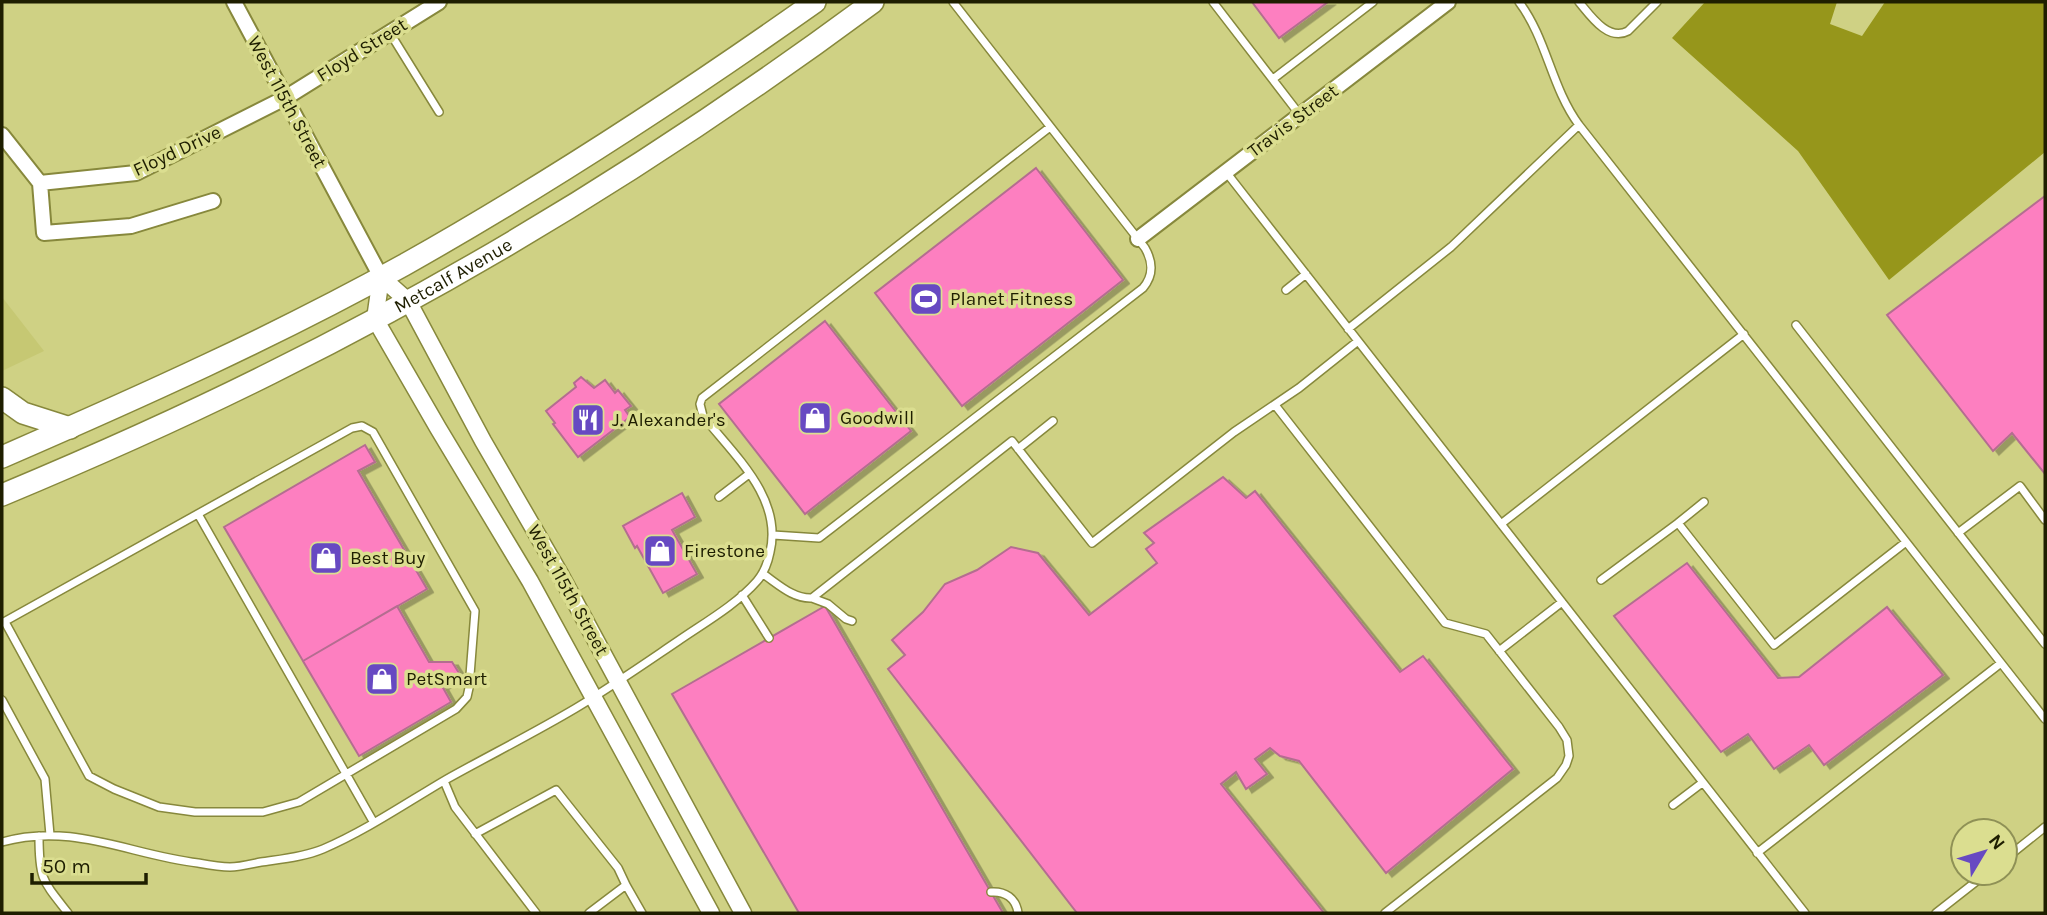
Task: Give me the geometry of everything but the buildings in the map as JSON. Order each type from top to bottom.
[{"type":"main road","name":"Metcalf Avenue","points":[[2,457],[213,363],[381,277],[516,199],[630,128],[815,2]]},
{"type":"main road","name":"Metcalf Avenue","points":[[2,495],[169,422],[408,302],[633,169],[776,73],[873,2]]},
{"type":"main road","points":[[2,398],[23,413],[70,428]]},
{"type":"street","name":"West 115th Street","points":[[234,2],[381,277],[408,302],[743,913]]},
{"type":"street","name":"Floyd Street","points":[[285,99],[439,2]]},
{"type":"street","name":"Travis Street","points":[[1138,239],[1448,2]]},
{"type":"street","name":"Floyd Drive","points":[[40,183],[136,173],[285,99]]},
{"type":"street","points":[[2,135],[40,183],[44,233],[131,226],[214,201]]},
{"type":"street","points":[[376,319],[381,277]]},
{"type":"street","name":"West 115th Street","points":[[376,319],[530,580],[711,913]]},
{"type":"lane","points":[[773,535],[819,538],[1143,288],[1152,273],[1149,256],[1138,239],[953,2]]},
{"type":"lane","points":[[1213,2],[1300,115]]},
{"type":"lane","points":[[1273,79],[1373,2]]},
{"type":"lane","points":[[1519,2],[1539,34],[1559,92],[1579,125],[2045,719]]},
{"type":"lane","points":[[1579,2],[1606,30],[1616,34],[1628,31],[1657,2]]},
{"type":"lane","points":[[390,33],[439,112]]},
{"type":"lane","points":[[1348,329],[1451,247],[1579,125]]},
{"type":"lane","points":[[2,842],[50,835],[82,837],[176,860],[229,867],[320,850],[374,823],[594,697],[714,616],[742,595],[763,574],[773,535],[768,504],[749,474],[703,416],[702,398],[1050,127]]},
{"type":"lane","points":[[1226,172],[1805,913]]},
{"type":"lane","points":[[1286,290],[1306,274]]},
{"type":"lane","points":[[1796,325],[2045,644]]},
{"type":"lane","points":[[1501,524],[1744,334]]},
{"type":"lane","points":[[812,598],[1012,441],[1092,544],[1234,432],[1299,388],[1357,341]]},
{"type":"lane","points":[[1275,405],[1445,623],[1486,634],[1563,733],[1569,748],[1566,765],[1557,778],[1385,913]]},
{"type":"lane","points":[[1017,449],[1054,421]]},
{"type":"lane","points":[[362,426],[373,432],[475,611],[469,688],[463,704],[299,802],[263,813],[195,812],[159,807],[89,776],[4,622],[198,514],[352,428],[362,426]]},
{"type":"lane","points":[[719,497],[749,474]]},
{"type":"lane","points":[[1958,533],[2020,486],[2045,520]]},
{"type":"lane","points":[[1601,580],[1704,502]]},
{"type":"lane","points":[[198,514],[374,823]]},
{"type":"lane","points":[[1678,523],[1774,645],[1906,542]]},
{"type":"lane","points":[[763,574],[794,595],[828,604],[852,621]]},
{"type":"lane","points":[[742,595],[769,638]]},
{"type":"lane","points":[[1499,651],[1562,602]]},
{"type":"lane","points":[[1757,853],[2001,663]]},
{"type":"lane","points":[[2,700],[45,779],[50,835]]},
{"type":"lane","points":[[444,781],[455,807],[537,913]]},
{"type":"lane","points":[[1673,805],[1702,783]]},
{"type":"lane","points":[[475,834],[556,790],[618,868],[642,913]]},
{"type":"lane","points":[[2019,848],[2045,827]]},
{"type":"lane","points":[[39,836],[43,880],[68,913]]},
{"type":"lane","points":[[589,913],[626,884]]},
{"type":"lane","points":[[1937,913],[1970,887]]},
{"type":"lane","points":[[991,892],[1008,895],[1018,913]]},
{"type":"shaded area","points":[[1705,2],[1837,2],[1830,24],[1862,36],[1885,2],[2045,2],[2045,152],[1889,280],[1798,151],[1672,38]]},
{"type":"shaded area","points":[[2,297],[44,351],[2,371]]},
{"type":"place","name":"Planet Fitness","points":[[926,299]]},
{"type":"place","name":"Goodwill","points":[[815,418]]},
{"type":"place","name":"J. Alexander's","points":[[588,420]]},
{"type":"place","name":"Firestone","points":[[660,551]]},
{"type":"place","name":"Best Buy","points":[[326,558]]},
{"type":"place","name":"PetSmart","points":[[382,679]]}]
